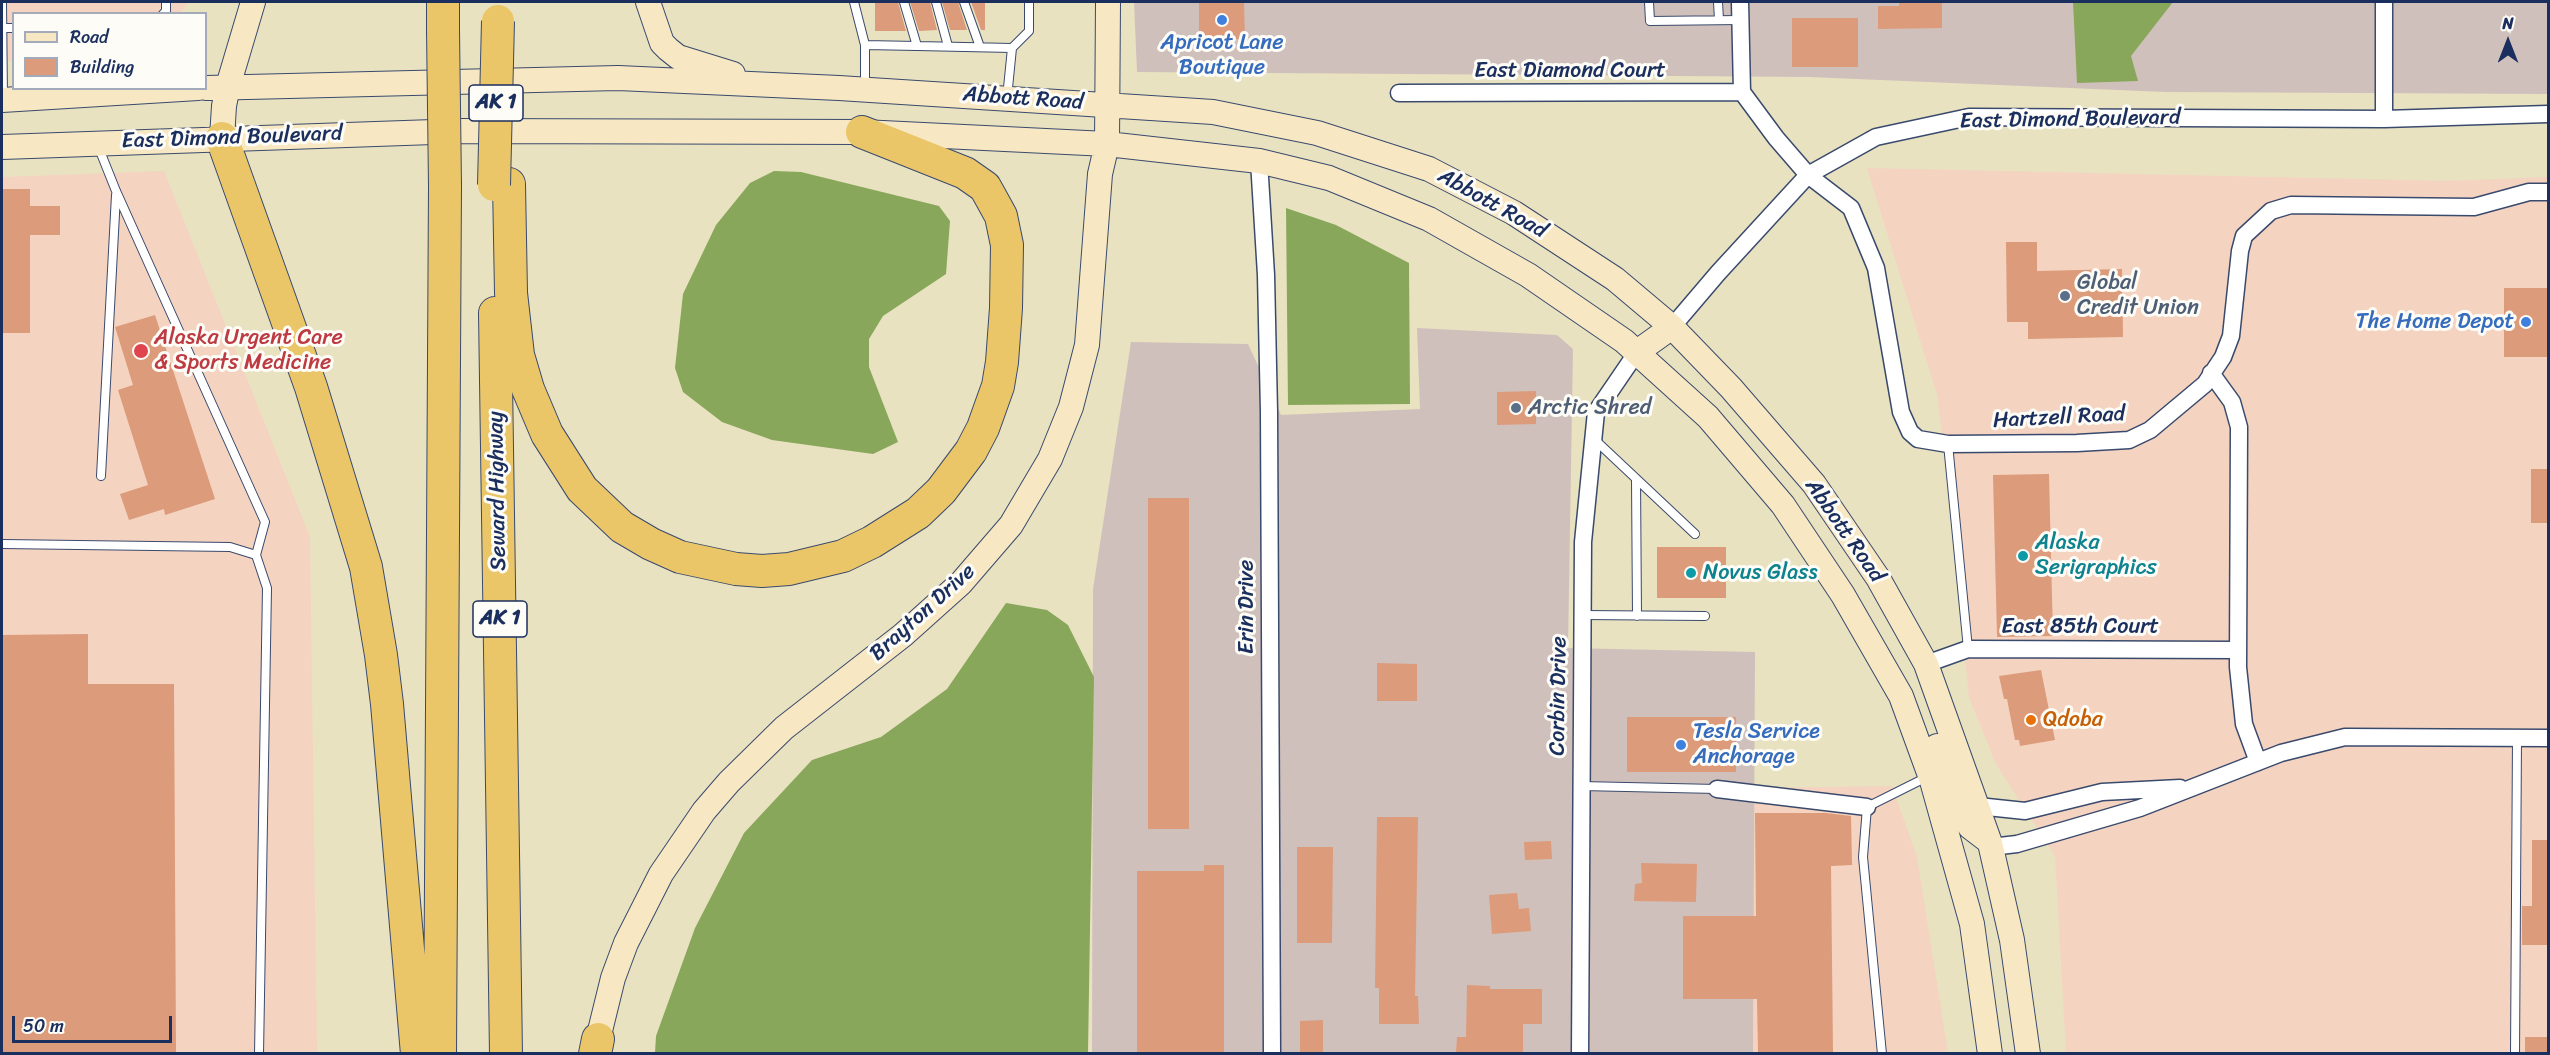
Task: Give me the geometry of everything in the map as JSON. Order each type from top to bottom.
[{"type":"highway","name":"Seward Highway","points":[[498,11],[506,1053]]},
{"type":"highway","name":"AK 1","points":[[440,1053],[445,186],[443,16]]},
{"type":"highway","points":[[501,184],[518,354],[528,389],[547,434],[582,489],[622,527],[651,544],[681,556],[736,569],[762,571],[789,569],[843,556],[900,526],[926,506],[958,471],[971,451],[991,407],[1002,362],[1007,245],[1001,216],[985,187],[965,173],[862,132]]},
{"type":"highway","points":[[222,138],[311,387],[366,567],[387,704],[417,1053]]},
{"type":"main road","points":[[222,138],[224,106],[217,87],[253,2]]},
{"type":"main road","points":[[648,2],[662,43],[678,57],[773,85]]},
{"type":"main road","name":"Brayton Drive","points":[[597,1049],[613,978],[638,917],[660,874],[704,811],[784,728],[903,635],[961,583],[1011,525],[1040,478],[1071,407],[1086,352],[1091,315],[1100,174],[1107,144],[1108,2]]},
{"type":"main road","name":"Abbott Road","points":[[217,87],[618,78],[865,89],[1213,112],[1305,130],[1429,168],[1514,213],[1615,279],[1672,327],[1731,388],[1814,483],[1878,578],[1926,664],[1991,845],[2012,940],[2028,1053]]},
{"type":"main road","points":[[2,100],[165,90]]},
{"type":"main road","name":"Abbott Road","points":[[462,131],[862,132],[1107,144],[1258,161],[1329,178],[1429,219],[1528,275],[1624,341],[1708,417],[1783,505],[1843,595],[1901,696],[1930,776],[1972,924],[1990,1053]]},
{"type":"main road","name":"East Dimond Boulevard","points":[[2,147],[462,131]]},
{"type":"main road","points":[[1637,352],[1672,327]]},
{"type":"main road","points":[[1901,696],[1924,718],[1959,809],[1970,827],[1991,845]]},
{"type":"street","points":[[1740,2],[1742,92]]},
{"type":"street","points":[[2384,2],[2384,119]]},
{"type":"street","name":"East Diamond Court","points":[[1399,93],[1742,92]]},
{"type":"street","name":"Hartzell Road","points":[[1742,92],[1776,138],[1808,175],[1851,208],[1876,268],[1901,412],[1910,432],[1918,439],[1948,444],[2076,443],[2129,440],[2150,430],[2205,384],[2223,357],[2231,336],[2240,251],[2244,236],[2271,211],[2291,204],[2474,207],[2529,192],[2548,192]]},
{"type":"street","name":"East Dimond Boulevard","points":[[1672,327],[1808,175],[1876,137],[1969,117],[2384,119],[2548,114]]},
{"type":"street","name":"Erin Drive","points":[[1258,161],[1266,275],[1268,400],[1272,1053]]},
{"type":"street","name":"Corbin Drive","points":[[1580,1053],[1583,542],[1596,412],[1637,352]]},
{"type":"street","points":[[2211,373],[2232,402],[2239,427],[2237,650],[2244,724],[2258,762]]},
{"type":"street","name":"East 85th Court","points":[[1926,664],[1968,649],[2237,650]]},
{"type":"street","points":[[1991,845],[2023,842],[2140,808],[2281,753],[2345,737],[2548,738]]},
{"type":"street","points":[[1978,806],[2025,811],[2102,792],[2193,788]]},
{"type":"street","points":[[1717,789],[1867,807]]},
{"type":"lane","points":[[2,2],[2,100]]},
{"type":"lane","points":[[854,2],[865,45],[865,89]]},
{"type":"lane","points":[[904,2],[917,46]]},
{"type":"lane","points":[[936,2],[948,46]]},
{"type":"lane","points":[[964,2],[980,47]]},
{"type":"lane","points":[[1007,98],[1012,48],[1029,31],[1029,2]]},
{"type":"lane","points":[[1649,2],[1650,21],[1740,20]]},
{"type":"lane","points":[[1718,2],[1719,20]]},
{"type":"lane","points":[[865,45],[1012,48]]},
{"type":"lane","points":[[97,142],[116,191],[265,522],[256,555],[267,588],[259,1053]]},
{"type":"lane","points":[[100,476],[116,191]]},
{"type":"lane","points":[[1593,439],[1695,534]]},
{"type":"lane","points":[[1948,444],[1968,649]]},
{"type":"lane","points":[[1636,479],[1637,616]]},
{"type":"lane","points":[[2,544],[230,547],[256,555]]},
{"type":"lane","points":[[1582,615],[1705,616]]},
{"type":"lane","points":[[2515,1053],[2517,738]]},
{"type":"lane","points":[[1882,1053],[1863,857],[1867,807],[1930,776]]},
{"type":"lane","points":[[1581,786],[1717,789]]},
{"type":"shaded area","points":[[2,2],[188,2],[182,12],[12,12],[12,61],[2,61]]},
{"type":"shaded area","points":[[1134,2],[2548,2],[2548,94],[2165,92],[1809,77],[1137,72]]},
{"type":"shaded area","points":[[1867,168],[2448,181],[2548,177],[2548,1053],[2066,1053],[2055,856],[1996,764],[1969,697],[1938,398]]},
{"type":"shaded area","points":[[164,171],[310,537],[317,1053],[2,1053],[2,177]]},
{"type":"shaded area","points":[[1417,328],[1557,335],[1573,349],[1568,648],[1755,652],[1753,1053],[1092,1054],[1093,589],[1131,342],[1248,344],[1281,415],[1420,409]]},
{"type":"shaded area","points":[[1892,786],[1917,857],[1948,1053],[1753,1054],[1754,788]]},
{"type":"green space","points":[[2073,2],[2173,2],[2131,56],[2138,81],[2077,83]]},
{"type":"green space","points":[[774,171],[801,172],[939,206],[950,221],[946,274],[883,316],[869,339],[869,367],[898,442],[873,454],[772,440],[722,422],[683,392],[675,368],[683,294],[716,225],[750,183]]},
{"type":"green space","points":[[1286,208],[1336,225],[1409,263],[1410,404],[1288,405]]},
{"type":"green space","points":[[1006,603],[1047,610],[1068,625],[1094,677],[1088,1053],[655,1053],[656,1036],[695,928],[744,833],[812,760],[881,737],[947,689]]},
{"type":"building","points":[[875,2],[898,2],[906,31],[875,31]]},
{"type":"building","points":[[910,2],[930,2],[937,30],[919,31]]},
{"type":"building","points":[[942,2],[958,2],[967,30],[950,30]]},
{"type":"building","points":[[971,2],[985,2],[985,30],[981,30]]},
{"type":"building","name":"Apricot Lane Boutique","points":[[1199,2],[1244,2],[1245,39],[1199,40]]},
{"type":"building","points":[[1899,2],[1942,2],[1942,28],[1878,29],[1878,6],[1899,6]]},
{"type":"building","points":[[1792,18],[1858,18],[1858,67],[1792,67]]},
{"type":"building","points":[[2,189],[30,189],[30,206],[60,206],[60,235],[30,235],[30,333],[2,333]]},
{"type":"building","name":"Global Credit Union","points":[[2006,242],[2037,242],[2037,271],[2122,269],[2123,337],[2028,339],[2028,322],[2007,322]]},
{"type":"building","name":"The Home Depot","points":[[2504,288],[2548,288],[2548,357],[2504,357]]},
{"type":"building","points":[[155,315],[215,499],[165,515],[164,509],[129,520],[120,494],[148,485],[118,390],[133,385],[115,327]]},
{"type":"building","name":"Arctic Shred","points":[[1536,391],[1536,424],[1497,425],[1497,392]]},
{"type":"building","points":[[2531,469],[2548,469],[2548,523],[2531,523]]},
{"type":"building","name":"Alaska Serigraphics","points":[[2049,474],[2053,636],[1997,637],[1993,475]]},
{"type":"building","points":[[1148,498],[1189,498],[1189,829],[1148,829]]},
{"type":"building","name":"Novus Glass","points":[[1657,547],[1726,547],[1726,598],[1657,598]]},
{"type":"building","points":[[88,634],[88,684],[174,684],[176,1053],[2,1053],[2,635]]},
{"type":"building","points":[[1377,663],[1417,664],[1417,701],[1377,701]]},
{"type":"building","name":"Qdoba","points":[[2041,670],[2055,740],[2020,746],[2019,740],[2015,740],[2007,699],[2004,699],[1999,676]]},
{"type":"building","name":"Tesla Service Anchorage","points":[[1627,717],[1736,717],[1736,772],[1627,772]]},
{"type":"building","points":[[1755,813],[1826,813],[1851,816],[1852,865],[1831,866],[1833,1053],[1758,1053],[1757,999],[1683,999],[1683,916],[1756,916]]},
{"type":"building","points":[[1377,817],[1418,817],[1415,996],[1418,996],[1419,1024],[1379,1024],[1379,988],[1375,988]]},
{"type":"building","points":[[2532,840],[2548,840],[2548,945],[2522,945],[2522,906],[2532,906]]},
{"type":"building","points":[[1551,841],[1552,859],[1525,860],[1524,842]]},
{"type":"building","points":[[1297,847],[1333,847],[1332,943],[1297,943]]},
{"type":"building","points":[[1641,863],[1697,864],[1696,902],[1634,901],[1635,884],[1642,883]]},
{"type":"building","points":[[1204,865],[1224,865],[1224,1053],[1137,1053],[1137,871],[1204,871]]},
{"type":"building","points":[[1517,893],[1519,909],[1529,908],[1531,931],[1492,934],[1489,895]]},
{"type":"building","points":[[1467,985],[1490,986],[1490,989],[1542,989],[1542,1024],[1523,1024],[1523,1053],[1456,1053],[1457,1037],[1466,1037]]},
{"type":"building","points":[[1323,1020],[1323,1053],[1300,1053],[1300,1021]]},
{"type":"building","points":[[2525,1037],[2548,1037],[2548,1053],[2525,1053]]},
{"type":"place","name":"Apricot Lane Boutique","points":[[1222,20]]},
{"type":"place","name":"Global Credit Union","points":[[2065,296]]},
{"type":"place","name":"The Home Depot","points":[[2526,322]]},
{"type":"place","name":"Alaska Urgent Care & Sports Medicine","points":[[141,351]]},
{"type":"place","name":"Arctic Shred","points":[[1516,408]]},
{"type":"place","name":"Alaska Serigraphics","points":[[2023,556]]},
{"type":"place","name":"Novus Glass","points":[[1691,573]]},
{"type":"place","name":"Qdoba","points":[[2031,720]]},
{"type":"place","name":"Tesla Service Anchorage","points":[[1681,745]]}]
